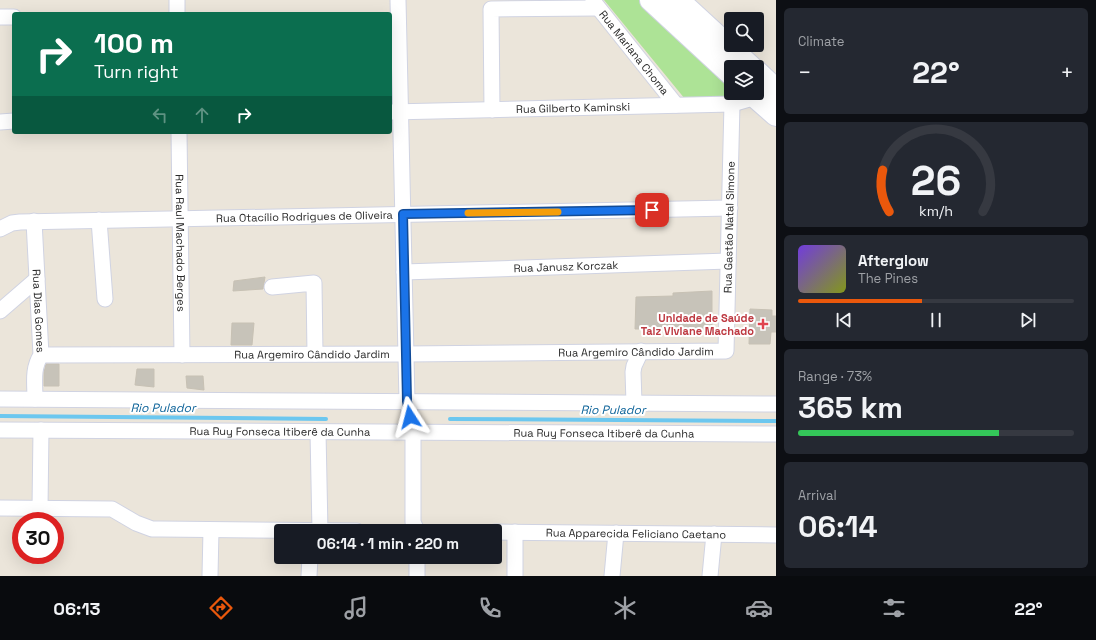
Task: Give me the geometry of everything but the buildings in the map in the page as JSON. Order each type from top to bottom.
[{"type":"main road","points":[[651,0],[724,68]]},
{"type":"main road","points":[[678,0],[743,60]]},
{"type":"main road","points":[[764,85],[776,115]]},
{"type":"street","points":[[177,0],[177,12]]},
{"type":"street","points":[[398,0],[395,112],[403,214],[407,401],[413,432],[414,524]]},
{"type":"street","points":[[492,110],[491,9],[595,4]]},
{"type":"street","name":"Rua Mariana Choma","points":[[595,4],[676,105]]},
{"type":"street","points":[[0,17],[12,18]]},
{"type":"street","name":"Rua Gilberto Kaminski","points":[[395,112],[732,104],[739,100]]},
{"type":"street","name":"Rua Gastão Natal Simone","points":[[726,350],[732,104]]},
{"type":"street","name":"Rua Raul Machado Berges","points":[[179,134],[182,354]]},
{"type":"street","name":"Rua Otacílio Rodrigues de Oliveira","points":[[0,229],[12,223],[34,221],[730,208]]},
{"type":"street","points":[[99,220],[105,299]]},
{"type":"street","name":"Rua Dias Gomes","points":[[34,221],[41,355],[36,362],[35,369],[35,399]]},
{"type":"street","name":"Rua Janusz Korczak","points":[[404,272],[728,261]]},
{"type":"street","points":[[0,311],[37,279]]},
{"type":"street","points":[[272,288],[314,283],[315,354]]},
{"type":"street","name":"Rua Argemiro Cândido Jardim","points":[[41,355],[406,354],[726,350]]},
{"type":"street","points":[[634,403],[633,372],[634,366],[641,352]]},
{"type":"street","points":[[0,399],[776,404]]},
{"type":"street","name":"Rua Ruy Fonseca Itiberê da Cunha","points":[[0,430],[776,434]]},
{"type":"street","points":[[40,508],[41,430]]},
{"type":"street","points":[[318,432],[320,524]]},
{"type":"street","points":[[0,508],[112,509],[136,524],[152,529],[274,531]]},
{"type":"street","points":[[210,576],[211,530]]},
{"type":"street","name":"Rua Apparecida Feliciano Caetano","points":[[502,532],[776,534]]},
{"type":"street","points":[[515,532],[515,576]]},
{"type":"street","points":[[612,576],[616,533]]},
{"type":"street","points":[[710,576],[714,534]]},
{"type":"street","points":[[309,576],[310,564]]},
{"type":"street","points":[[417,564],[417,576]]},
{"type":"green space","points":[[604,0],[639,0],[724,79],[724,98],[685,99]]},
{"type":"waterway","name":"Rio Pulador","points":[[0,416],[326,419]]},
{"type":"waterway","name":"Rio Pulador","points":[[450,419],[776,421]]},
{"type":"slow traffic","points":[[468,213],[558,212]]},
{"type":"place","name":"Unidade de Saúde Taiz Viviane Machado","points":[[763,324]]},
{"type":"route","points":[[410,417],[407,401],[403,214],[652,210]]}]
